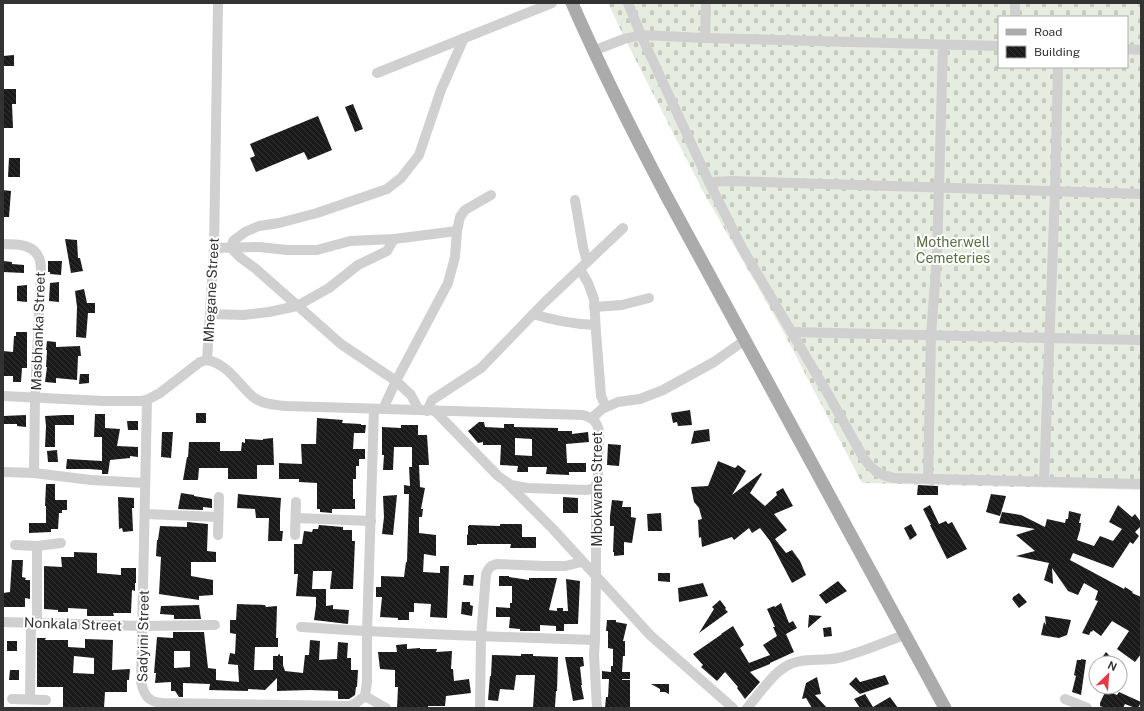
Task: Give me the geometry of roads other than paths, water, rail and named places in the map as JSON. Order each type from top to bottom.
[{"type":"main road","points":[[572,3],[623,114],[945,708]]},
{"type":"street","name":"Mhegane Street","points":[[3,396],[131,401],[147,400],[160,393],[200,362],[208,360],[214,248],[218,3]]},
{"type":"street","points":[[376,73],[552,3]]},
{"type":"street","points":[[628,3],[641,35],[709,182],[742,248],[863,457],[874,471],[894,478],[1141,484]]},
{"type":"street","points":[[705,38],[706,3]]},
{"type":"street","points":[[1015,3],[1015,16]]},
{"type":"street","points":[[593,51],[624,39],[641,35],[998,46]]},
{"type":"street","points":[[231,248],[233,241],[245,232],[258,226],[278,223],[318,213],[387,189],[401,178],[419,155],[441,90],[464,38]]},
{"type":"street","points":[[928,479],[931,335],[939,188],[943,44]]},
{"type":"street","points":[[1128,49],[1141,50]]},
{"type":"street","points":[[1044,482],[1056,192],[1058,68]]},
{"type":"street","points":[[709,182],[1141,194]]},
{"type":"street","points":[[386,708],[365,696],[367,682],[367,632],[371,520],[378,409],[396,380],[448,283],[455,257],[457,231],[460,217],[465,210],[491,196]]},
{"type":"street","points":[[576,200],[583,248],[587,262]]},
{"type":"street","points":[[427,410],[432,400],[481,368],[533,314],[623,228]]},
{"type":"street","points":[[214,248],[259,247],[287,250],[317,250],[350,241],[394,239],[457,231]]},
{"type":"street","points":[[210,314],[243,315],[270,312],[297,306],[329,288],[358,265],[387,251],[394,239]]},
{"type":"street","name":"Masbhanka Street","points":[[3,244],[30,247],[37,253],[40,261],[41,273],[35,397],[34,473]]},
{"type":"street","points":[[231,248],[341,344],[396,380],[506,482],[553,529],[650,635],[729,707]]},
{"type":"street","points":[[580,269],[588,283],[594,299],[601,396],[606,407]]},
{"type":"street","points":[[594,307],[622,305],[649,298]]},
{"type":"street","points":[[533,314],[551,320],[574,324],[595,325]]},
{"type":"street","points":[[792,332],[1141,340]]},
{"type":"street","points":[[592,418],[602,409],[618,402],[640,399],[663,390],[714,362],[745,340]]},
{"type":"street","name":"Mbokwane Street","points":[[208,360],[214,361],[224,367],[254,397],[267,403],[286,406],[583,415],[595,420],[599,428],[598,477],[596,485],[595,640],[597,708]]},
{"type":"street","name":"Sadyini Street","points":[[147,400],[141,682],[146,697],[156,703],[350,706],[365,696]]},
{"type":"street","points":[[3,472],[34,473],[91,480],[146,483]]},
{"type":"street","points":[[506,482],[527,488],[591,490],[596,485]]},
{"type":"street","points":[[218,535],[219,497]]},
{"type":"street","points":[[295,535],[296,502]]},
{"type":"street","points":[[145,514],[218,517]]},
{"type":"street","points":[[296,518],[371,520]]},
{"type":"street","points":[[16,545],[37,546],[62,543]]},
{"type":"street","points":[[30,699],[37,546]]},
{"type":"street","points":[[480,708],[481,637],[486,574],[489,568],[493,564],[564,566],[582,562]]},
{"type":"street","name":"Nonkala Street","points":[[3,622],[143,626],[215,625]]},
{"type":"street","points":[[301,627],[367,632],[595,640]]},
{"type":"street","points":[[747,708],[773,677],[789,664],[800,661],[822,661],[839,658],[905,635]]},
{"type":"street","points":[[12,699],[46,700]]},
{"type":"street","points":[[1065,699],[1087,708]]},
{"type":"park label","name":"Motherwell Cemeteries","points":[[953,250]]}]
